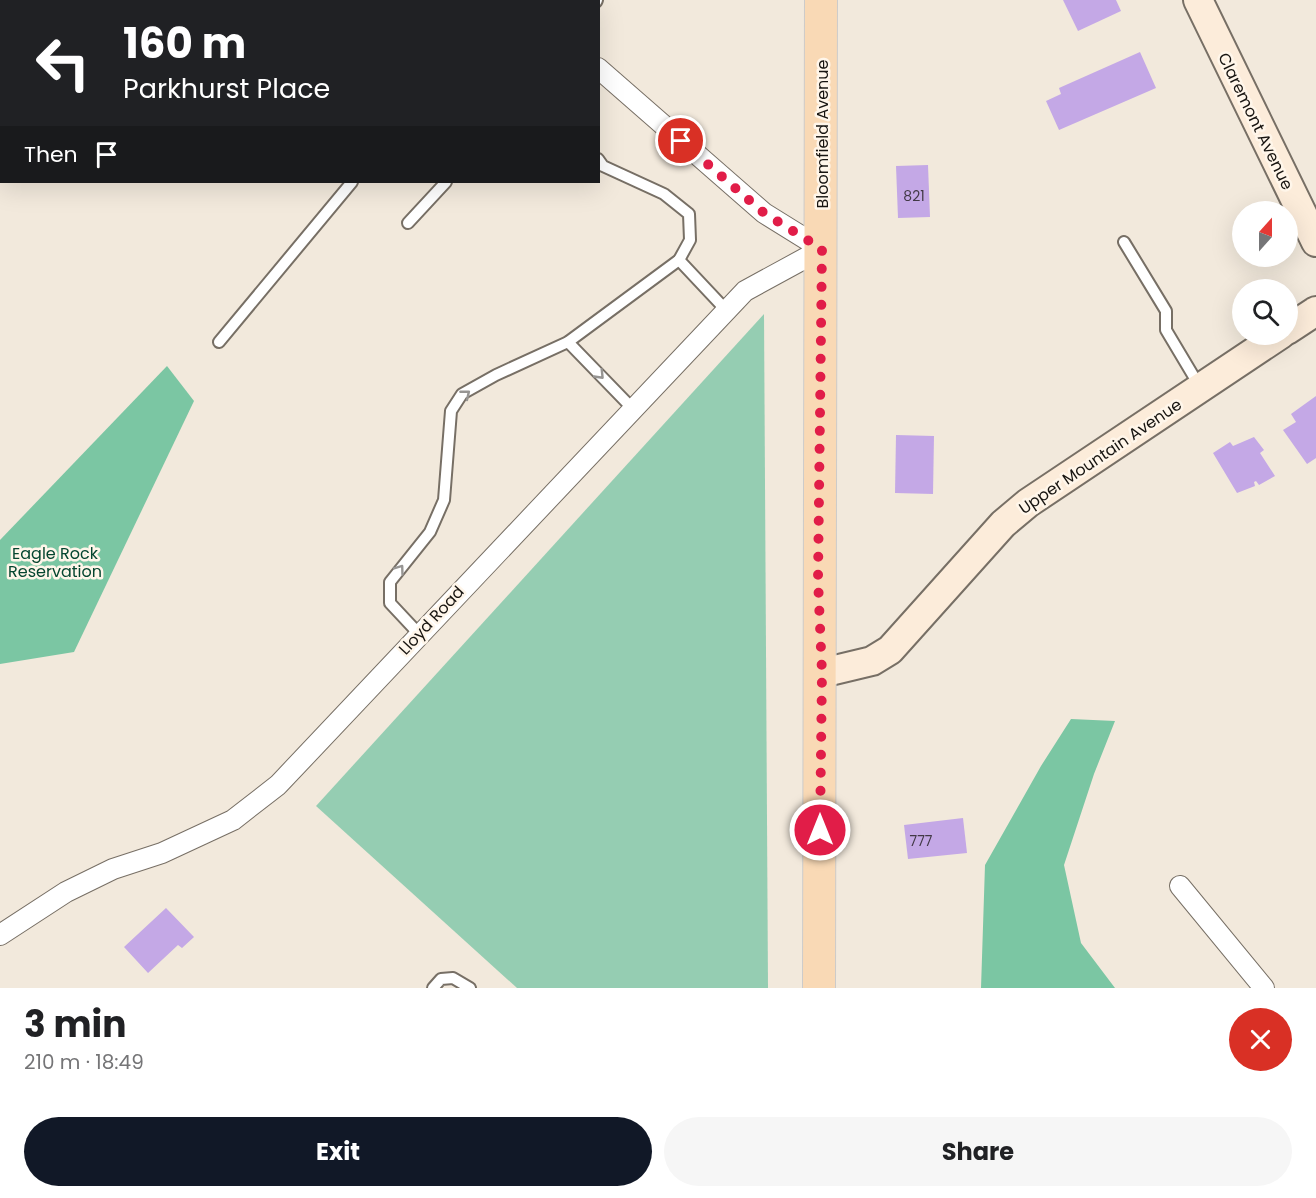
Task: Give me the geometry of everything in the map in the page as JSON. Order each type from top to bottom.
[{"type":"main road","name":"Bloomfield Avenue","points":[[819,988],[822,673],[818,579],[822,249],[821,0]]},
{"type":"street","name":"Claremont Avenue","points":[[1198,0],[1316,242]]},
{"type":"street","points":[[600,70],[764,213],[822,249]]},
{"type":"street","name":"Lloyd Road","points":[[0,935],[66,892],[113,869],[162,852],[233,820],[278,785],[744,291],[822,249]]},
{"type":"street","points":[[1298,323],[1316,311]]},
{"type":"street","name":"Upper Mountain Avenue","points":[[822,673],[864,664],[890,650],[909,632],[1003,524],[1020,510],[1264,345]]},
{"type":"street","points":[[1180,886],[1264,988]]},
{"type":"lane","points":[[419,634],[390,603],[390,582],[430,532],[444,500],[451,411],[462,394],[496,375],[568,342],[679,260],[690,240],[689,214],[664,194],[600,162]]},
{"type":"lane","points":[[219,342],[351,183]]},
{"type":"lane","points":[[408,223],[445,183]]},
{"type":"lane","points":[[1124,242],[1166,311],[1166,330],[1200,387]]},
{"type":"lane","points":[[679,260],[726,310]]},
{"type":"lane","points":[[568,342],[632,408]]},
{"type":"lane","points":[[433,988],[441,979],[453,978],[470,988]]},
{"type":"green space","points":[[764,314],[768,988],[517,988],[316,806]]},
{"type":"green space","name":"Eagle Rock Reservation","points":[[167,366],[194,401],[74,652],[0,664],[0,540]]},
{"type":"green space","points":[[1071,719],[1115,721],[1094,774],[1064,865],[1081,943],[1115,988],[981,988],[985,865],[1041,766]]},
{"type":"building","points":[[1063,0],[1116,0],[1121,11],[1078,31]]},
{"type":"building","points":[[1140,52],[1156,88],[1059,130],[1046,101],[1061,94],[1059,88]]},
{"type":"building","points":[[928,165],[930,217],[898,218],[896,166]]},
{"type":"building","points":[[1316,396],[1316,458],[1307,464],[1283,430],[1296,422],[1291,414]]},
{"type":"building","points":[[896,435],[934,436],[933,494],[895,493]]},
{"type":"building","points":[[1254,437],[1264,450],[1260,453],[1275,476],[1259,485],[1256,481],[1255,486],[1237,493],[1213,453],[1230,442],[1233,446]]},
{"type":"building","points":[[963,818],[967,853],[908,859],[904,825]]},
{"type":"building","points":[[166,908],[194,937],[182,948],[178,945],[148,973],[124,947]]},
{"type":"route","points":[[681,141],[764,213],[822,249],[818,579],[822,673],[820,830]]}]
